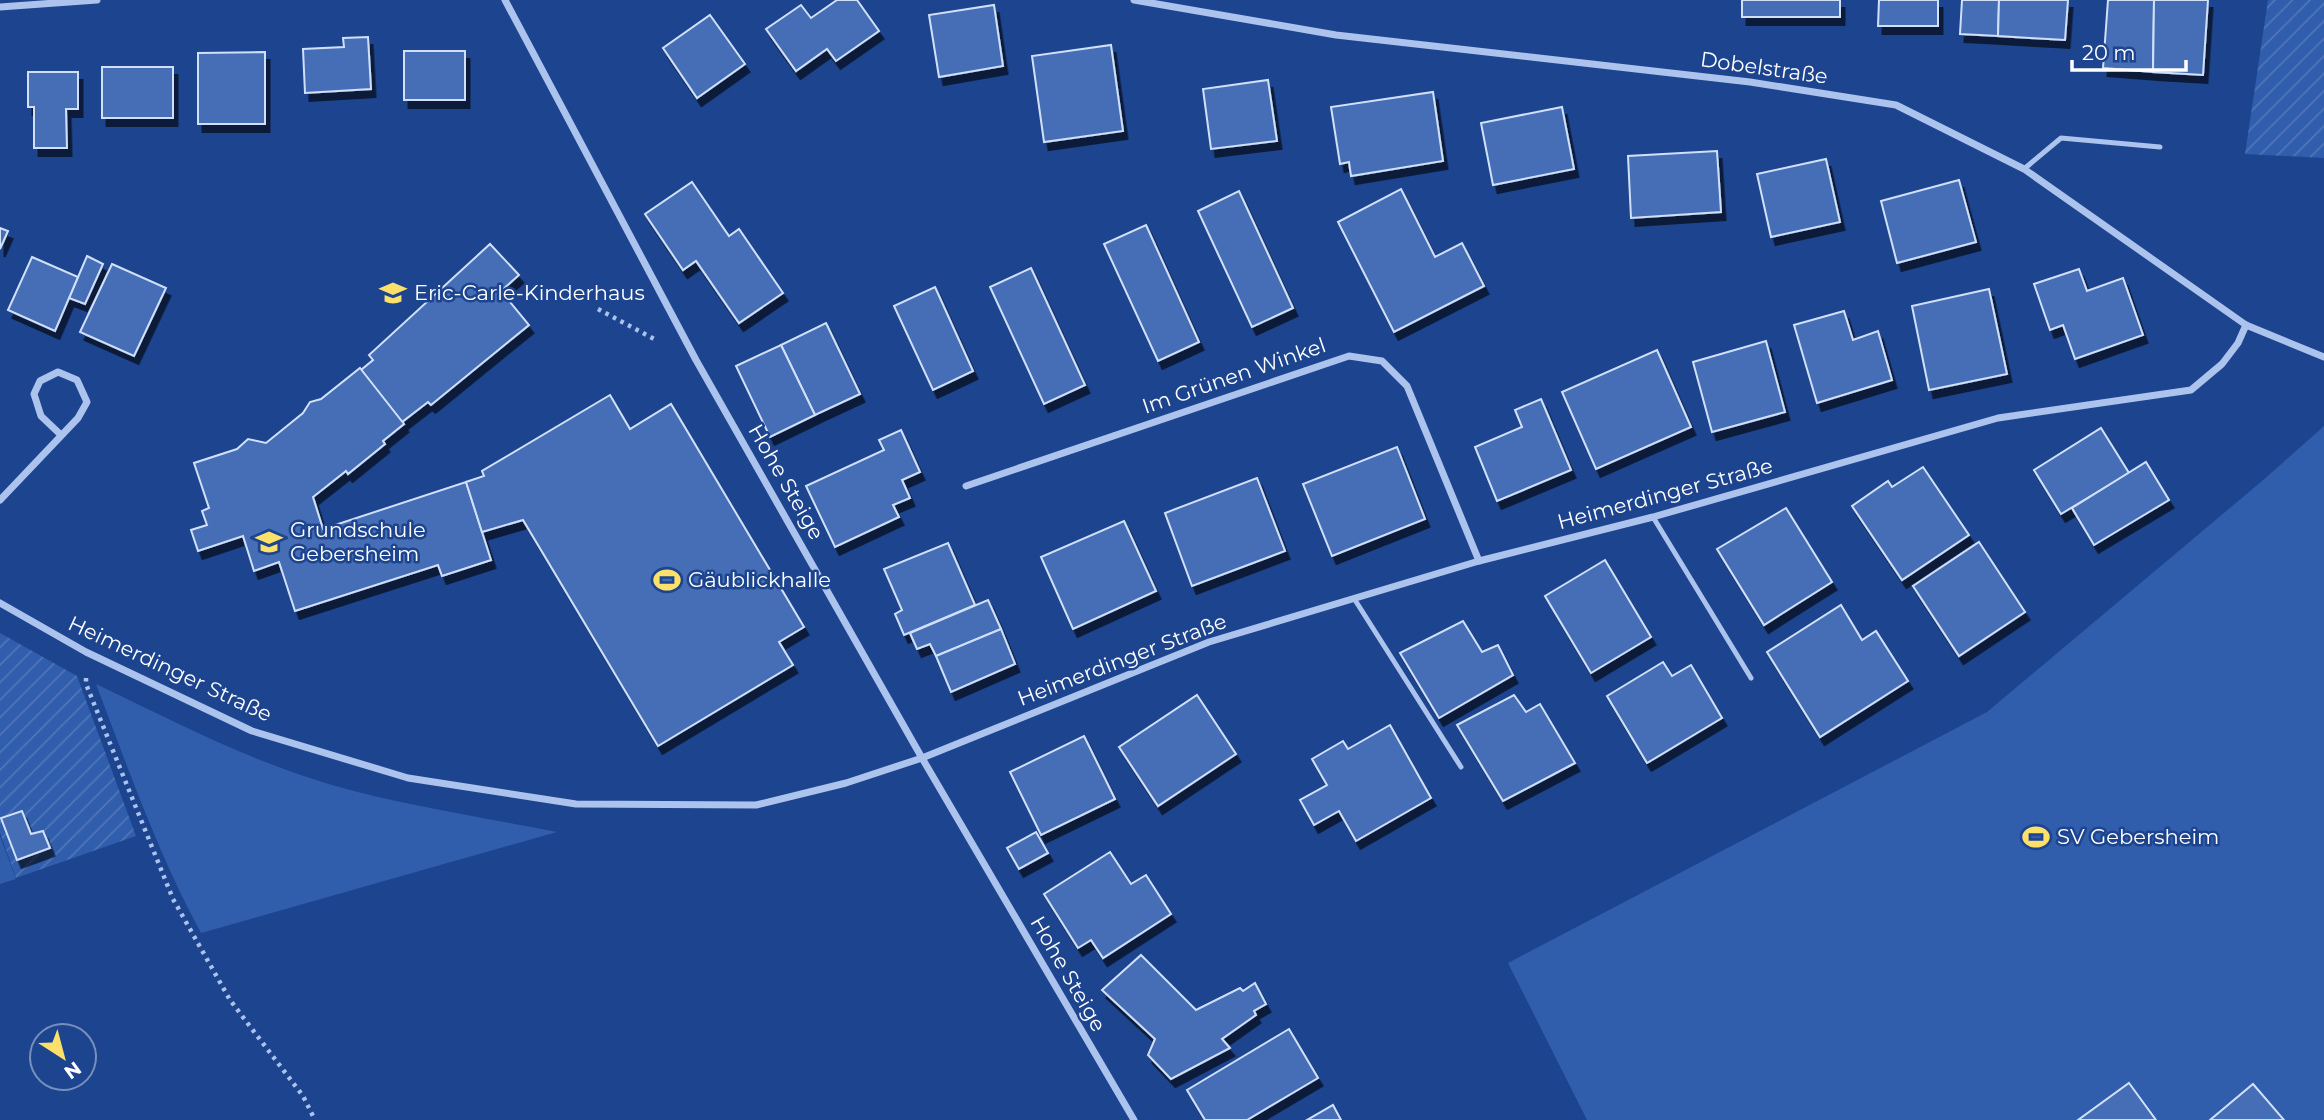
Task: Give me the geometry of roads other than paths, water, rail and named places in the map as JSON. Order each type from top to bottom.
[{"type":"street","points":[[0,7],[97,0]]},
{"type":"street","name":"Hohe Steige","points":[[505,0],[696,360],[922,758],[1133,1120]]},
{"type":"street","name":"Dobelstraße","points":[[1134,0],[1336,35],[1751,82],[1896,104],[2024,169],[2246,325],[2324,356]]},
{"type":"street","name":"Heimerdinger Straße","points":[[0,603],[86,652],[252,731],[408,778],[576,804],[756,805],[846,783],[922,758],[1209,642],[1479,561],[1653,517],[1998,418],[2191,390],[2222,364],[2238,343],[2246,325]]},
{"type":"street","name":"Im Grünen Winkel","points":[[966,486],[1349,356],[1382,361],[1407,386],[1479,561]]},
{"type":"street","points":[[0,500],[78,418],[88,402],[77,380],[58,372],[40,381],[34,394],[41,416],[61,435]]},
{"type":"lane","points":[[2024,169],[2062,138],[2160,147]]},
{"type":"lane","points":[[1653,517],[1751,678]]},
{"type":"lane","points":[[1355,600],[1461,767]]},
{"type":"place","name":"Eric-Carle-Kinderhaus","points":[[393,293]]},
{"type":"place","name":"Grundschule Gebersheim","points":[[269,542]]},
{"type":"place","name":"Gäublickhalle","points":[[667,580]]},
{"type":"place","name":"SV Gebersheim","points":[[2036,837]]}]
